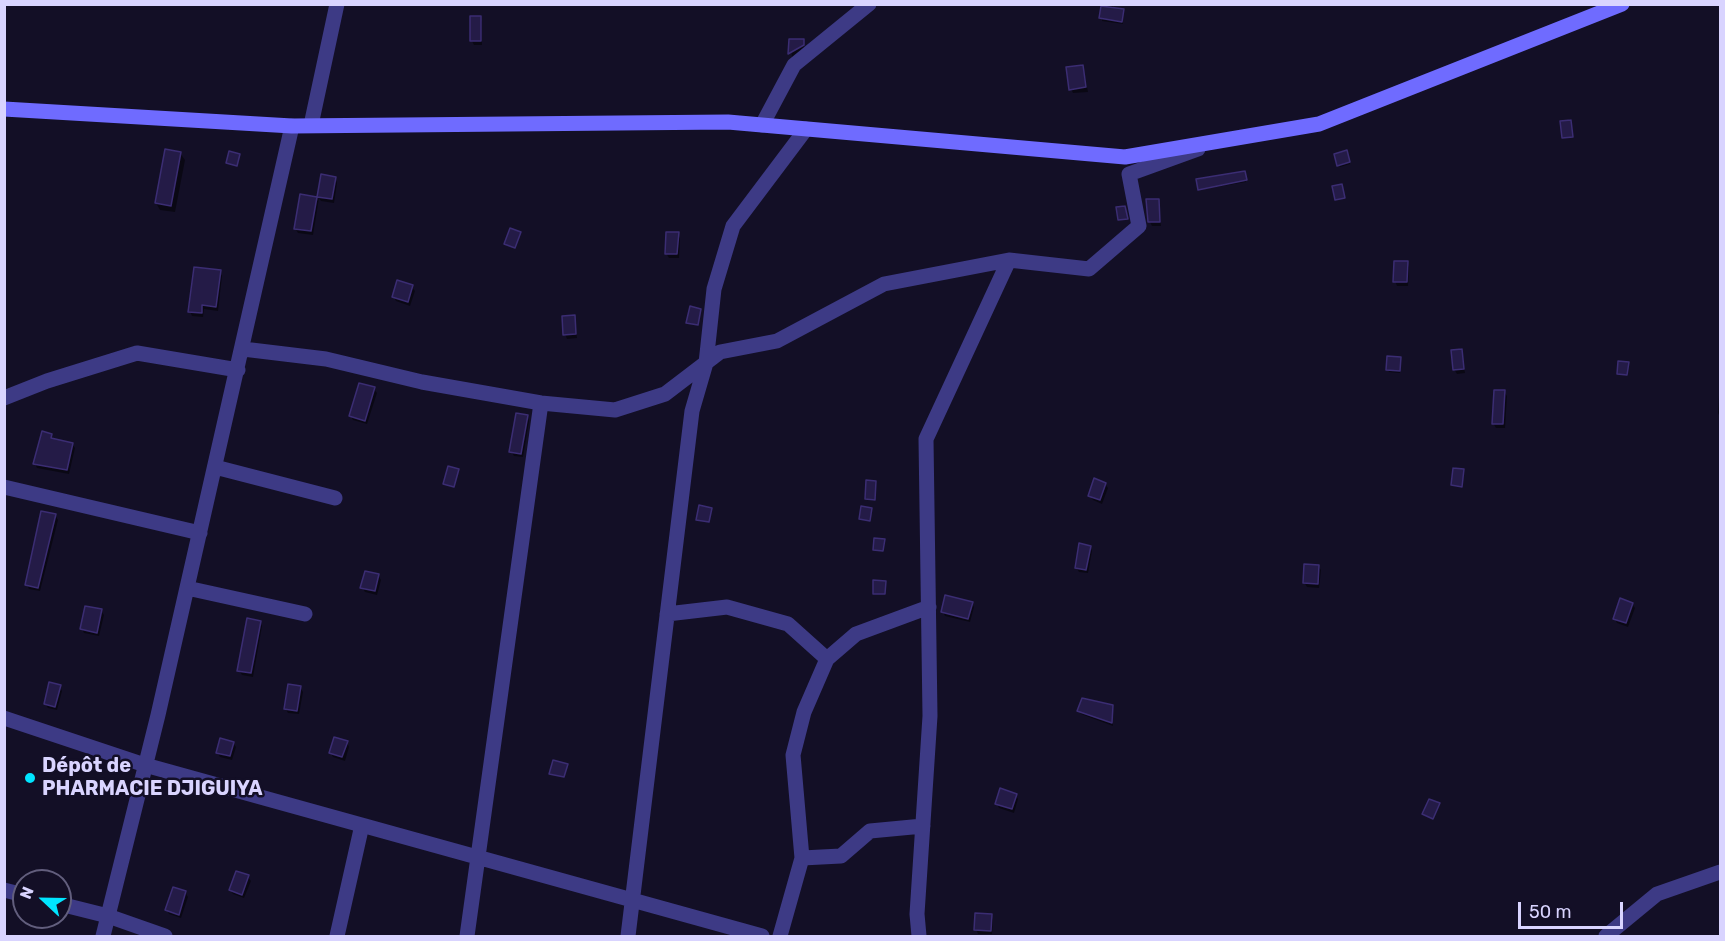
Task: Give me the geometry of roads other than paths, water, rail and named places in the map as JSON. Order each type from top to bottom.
[{"type":"street","points":[[311,125],[337,4]]},
{"type":"street","points":[[762,125],[794,64],[869,4]]},
{"type":"street","points":[[4,109],[292,126],[728,122],[1125,157],[1319,124],[1622,4]]},
{"type":"street","points":[[103,936],[243,349],[292,126]]},
{"type":"street","points":[[628,936],[692,411],[706,363],[714,289],[733,226],[806,129]]},
{"type":"street","points":[[243,349],[326,359],[422,382],[541,404],[615,410],[665,394],[720,352],[777,341],[884,284],[1009,260],[1089,268],[1139,226],[1129,174],[1217,142]]},
{"type":"street","points":[[919,936],[917,914],[930,716],[926,439],[1009,260]]},
{"type":"street","points":[[4,398],[137,353],[238,370]]},
{"type":"street","points":[[467,936],[541,404]]},
{"type":"street","points":[[215,467],[335,498]]},
{"type":"street","points":[[4,487],[200,533]]},
{"type":"street","points":[[187,588],[305,614]]},
{"type":"street","points":[[668,614],[727,607],[778,621],[788,624],[827,659]]},
{"type":"street","points":[[780,936],[802,858],[793,755],[804,712],[827,659],[856,634],[929,608]]},
{"type":"street","points":[[4,718],[145,765],[762,936]]},
{"type":"street","points":[[337,936],[362,825]]},
{"type":"street","points":[[802,858],[841,856],[870,831],[923,826]]},
{"type":"street","points":[[1606,936],[1657,894],[1720,872]]},
{"type":"street","points":[[72,907],[108,916],[165,936]]},
{"type":"place","name":"Dépôt de PHARMACIE DJIGUIYA","points":[[30,778]]}]
